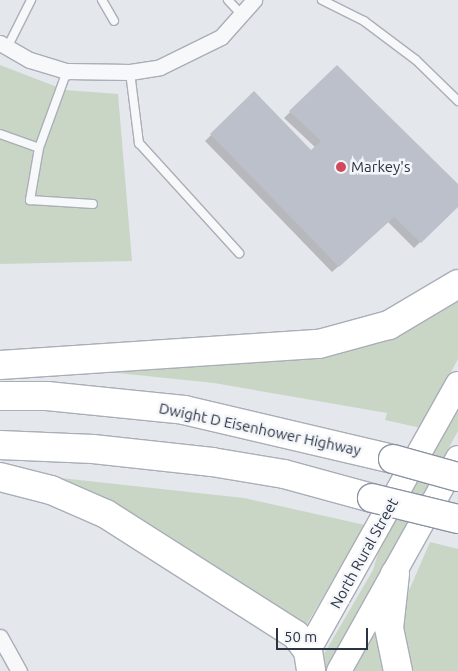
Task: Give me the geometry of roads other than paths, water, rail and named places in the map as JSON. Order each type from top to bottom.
[{"type":"highway","points":[[0,365],[319,344],[389,325],[458,284]]},
{"type":"highway","name":"Dwight D Eisenhower Highway","points":[[0,396],[47,396],[184,410],[449,483]]},
{"type":"highway","points":[[0,445],[182,458],[284,474],[458,519]]},
{"type":"highway","points":[[0,477],[51,490],[106,514],[296,635],[310,661]]},
{"type":"highway","points":[[395,574],[388,628],[398,671]]},
{"type":"main road","name":"North Rural Street","points":[[310,661],[399,470],[458,384]]},
{"type":"main road","points":[[339,671],[449,483],[458,458]]},
{"type":"street","points":[[3,46],[67,71],[130,72],[160,67],[190,54],[221,37],[254,0]]},
{"type":"street","points":[[0,637],[19,671]]},
{"type":"lane","points":[[3,46],[31,0]]},
{"type":"lane","points":[[102,0],[114,21]]},
{"type":"lane","points":[[228,0],[242,15]]},
{"type":"lane","points":[[322,0],[364,21],[416,60],[458,100]]},
{"type":"lane","points":[[67,71],[39,148],[30,200],[93,204]]},
{"type":"lane","points":[[130,72],[139,143],[239,253]]},
{"type":"lane","points":[[0,134],[39,148]]},
{"type":"place","name":"Markey's","points":[[341,167]]}]
